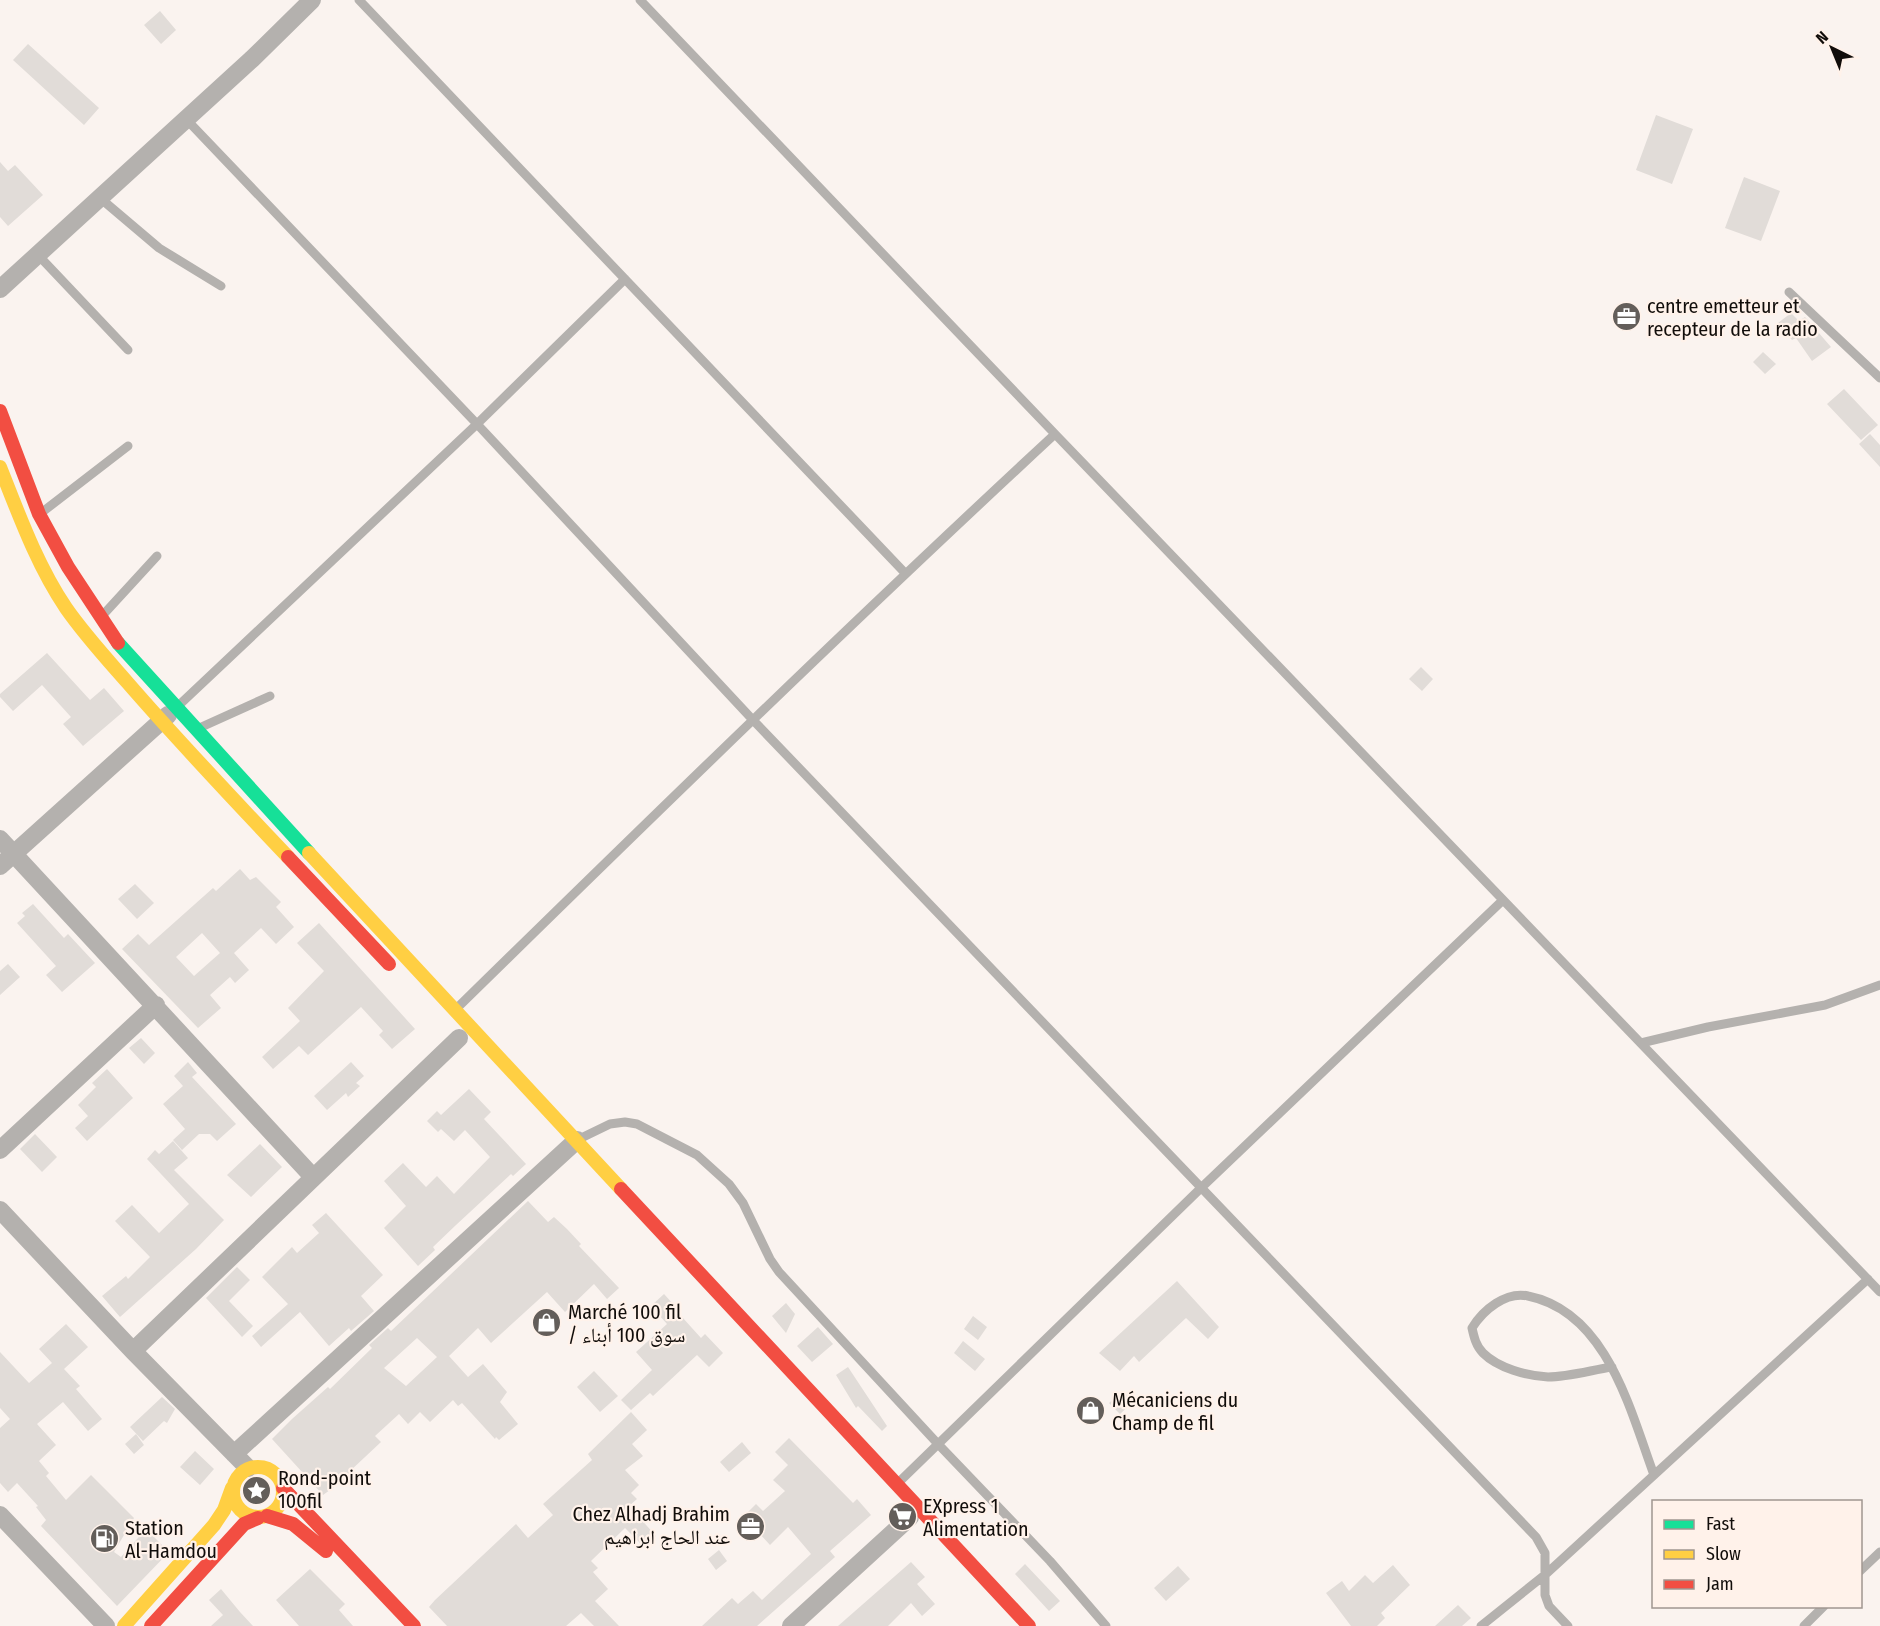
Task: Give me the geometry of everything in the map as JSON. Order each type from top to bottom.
[{"type":"street","points":[[0,289],[252,59],[312,0]]},
{"type":"street","points":[[0,411],[39,514],[68,567],[121,647],[455,1010],[568,1148],[897,1484],[1029,1626]]},
{"type":"street","points":[[0,467],[26,532],[66,608],[92,642],[161,722],[402,978]]},
{"type":"street","points":[[7,859],[175,708]]},
{"type":"street","points":[[0,839],[7,859],[156,1005],[313,1177]]},
{"type":"street","points":[[0,1150],[156,1005]]},
{"type":"street","points":[[133,1351],[459,1038]]},
{"type":"street","points":[[234,1454],[568,1148]]},
{"type":"street","points":[[0,1210],[133,1351],[248,1468]]},
{"type":"street","points":[[737,1334],[1013,1626]]},
{"type":"street","points":[[124,1626],[214,1525],[224,1510],[235,1479],[248,1468],[260,1466],[271,1469],[279,1477],[284,1488],[414,1626]]},
{"type":"street","points":[[232,1488],[234,1502],[244,1514],[284,1520],[303,1531],[325,1550],[398,1626]]},
{"type":"street","points":[[151,1626],[244,1524],[263,1517],[280,1505],[284,1497],[284,1488]]},
{"type":"street","points":[[0,1515],[106,1626]]},
{"type":"street","points":[[791,1626],[910,1517]]},
{"type":"lane","points":[[359,0],[905,573]]},
{"type":"lane","points":[[639,0],[1880,1292]]},
{"type":"lane","points":[[186,119],[477,424],[752,719],[1536,1537],[1545,1553],[1545,1595],[1549,1606],[1568,1626]]},
{"type":"lane","points":[[100,198],[159,248],[220,286]]},
{"type":"lane","points":[[38,255],[128,350]]},
{"type":"lane","points":[[175,708],[477,424],[625,279]]},
{"type":"lane","points":[[1789,292],[1880,378]]},
{"type":"lane","points":[[455,1010],[752,719],[1054,434]]},
{"type":"lane","points":[[39,514],[128,446]]},
{"type":"lane","points":[[100,618],[157,556]]},
{"type":"lane","points":[[195,730],[270,696]]},
{"type":"lane","points":[[897,1484],[1202,1186],[1503,900]]},
{"type":"lane","points":[[1641,1043],[1708,1027],[1825,1005],[1880,985]]},
{"type":"lane","points":[[568,1148],[610,1124],[625,1122],[637,1124],[697,1155],[729,1184],[743,1203],[770,1259],[779,1272],[1050,1561],[1106,1626]]},
{"type":"lane","points":[[1481,1626],[1546,1574],[1868,1279]]},
{"type":"lane","points":[[1612,1367],[1549,1377],[1525,1374],[1500,1364],[1483,1353],[1474,1340],[1472,1328],[1481,1314],[1500,1301],[1520,1294],[1545,1299],[1572,1316],[1599,1345],[1618,1377],[1654,1475]]},
{"type":"lane","points":[[1862,1569],[1880,1552]]},
{"type":"lane","points":[[1804,1626],[1822,1608]]},
{"type":"building","points":[[160,11],[176,30],[161,44],[144,25]]},
{"type":"building","points":[[28,44],[99,108],[84,125],[13,60]]},
{"type":"building","points":[[1656,115],[1693,129],[1672,184],[1636,170]]},
{"type":"building","points":[[0,162],[8,171],[15,165],[43,195],[8,226],[0,217]]},
{"type":"building","points":[[1744,177],[1780,191],[1761,241],[1725,228]]},
{"type":"building","points":[[1791,313],[1799,321],[1805,317],[1831,347],[1812,361],[1796,338],[1792,340],[1778,323]]},
{"type":"building","points":[[1763,352],[1776,364],[1765,374],[1753,362]]},
{"type":"building","points":[[1844,389],[1878,425],[1861,440],[1827,404]]},
{"type":"building","points":[[1870,434],[1880,445],[1880,467],[1859,444]]},
{"type":"building","points":[[47,653],[90,700],[104,688],[124,711],[83,746],[63,724],[71,717],[42,685],[13,711],[0,697],[0,694]]},
{"type":"building","points":[[1421,667],[1433,679],[1422,691],[1409,679]]},
{"type":"building","points":[[240,869],[250,880],[256,877],[281,902],[276,907],[294,927],[276,944],[261,928],[234,953],[249,970],[235,983],[230,977],[210,995],[221,1008],[198,1028],[122,949],[138,934],[149,945],[213,888],[216,891]],"holes":[[[202,933],[220,953],[194,976],[176,957]]]},
{"type":"building","points":[[135,884],[154,903],[137,919],[118,899]]},
{"type":"building","points":[[33,904],[64,938],[68,934],[95,963],[62,992],[46,975],[56,966],[17,923],[25,916],[22,913]]},
{"type":"building","points":[[319,923],[415,1029],[392,1049],[379,1035],[383,1031],[361,1007],[308,1055],[299,1046],[273,1069],[262,1057],[300,1021],[288,1008],[324,971],[297,943]]},
{"type":"building","points":[[8,964],[20,977],[0,995],[0,971]]},
{"type":"building","points":[[141,1038],[155,1053],[144,1064],[129,1048]]},
{"type":"building","points":[[188,1062],[197,1073],[192,1077],[236,1124],[217,1141],[210,1134],[199,1134],[182,1150],[173,1140],[185,1129],[163,1104],[183,1086],[174,1076]]},
{"type":"building","points":[[351,1062],[364,1076],[356,1083],[360,1086],[348,1097],[346,1093],[327,1110],[314,1096]]},
{"type":"building","points":[[107,1069],[133,1098],[87,1141],[75,1128],[88,1116],[78,1105],[96,1087],[92,1083]]},
{"type":"building","points":[[469,1089],[491,1112],[484,1119],[526,1164],[513,1176],[511,1174],[456,1225],[433,1247],[435,1250],[418,1266],[384,1228],[406,1206],[384,1181],[403,1163],[426,1187],[437,1176],[454,1194],[490,1157],[465,1130],[454,1141],[441,1129],[438,1132],[427,1121],[437,1111],[441,1115]]},
{"type":"building","points":[[35,1134],[57,1157],[42,1172],[20,1149]]},
{"type":"building","points":[[173,1141],[188,1158],[174,1170],[224,1220],[196,1249],[120,1317],[102,1296],[126,1276],[128,1279],[150,1257],[115,1221],[132,1205],[159,1233],[189,1204],[147,1159],[155,1150],[159,1154]]},
{"type":"building","points":[[260,1144],[282,1167],[251,1197],[227,1175]]},
{"type":"building","points":[[528,1201],[548,1222],[554,1217],[567,1229],[581,1244],[579,1246],[619,1288],[607,1299],[594,1284],[565,1312],[547,1292],[491,1343],[478,1328],[449,1356],[468,1377],[483,1364],[507,1392],[500,1402],[518,1424],[499,1440],[496,1437],[495,1439],[462,1403],[458,1406],[453,1400],[430,1422],[420,1412],[408,1424],[399,1414],[375,1436],[381,1442],[349,1472],[351,1475],[323,1495],[272,1439],[328,1387],[330,1389],[372,1348],[369,1345],[388,1328],[391,1331]],"holes":[[[417,1338],[437,1357],[406,1386],[384,1368]]]},
{"type":"building","points":[[326,1213],[383,1275],[361,1296],[374,1311],[351,1331],[349,1328],[329,1346],[300,1312],[261,1347],[252,1336],[288,1304],[262,1277],[292,1247],[297,1253],[319,1233],[312,1225]]},
{"type":"building","points":[[237,1267],[250,1280],[229,1301],[253,1326],[242,1337],[206,1298]]},
{"type":"building","points":[[1177,1281],[1219,1327],[1208,1339],[1186,1318],[1139,1362],[1134,1356],[1120,1371],[1099,1353]]},
{"type":"building","points":[[664,1294],[701,1338],[705,1334],[723,1353],[709,1367],[697,1355],[653,1396],[650,1393],[631,1410],[621,1400],[652,1370],[636,1352],[667,1324],[651,1306]]},
{"type":"building","points":[[786,1303],[795,1314],[786,1333],[772,1316]]},
{"type":"building","points":[[973,1316],[987,1327],[978,1340],[964,1329]]},
{"type":"building","points":[[66,1324],[88,1347],[64,1369],[80,1386],[76,1389],[102,1419],[88,1431],[63,1402],[37,1424],[56,1445],[39,1461],[49,1473],[46,1476],[66,1500],[91,1475],[134,1518],[114,1552],[121,1557],[146,1529],[169,1552],[117,1606],[41,1526],[46,1520],[36,1507],[38,1506],[17,1483],[8,1492],[0,1483],[0,1428],[10,1419],[0,1408],[0,1352],[29,1383],[52,1363],[39,1349]]},
{"type":"building","points":[[818,1327],[833,1344],[812,1362],[797,1346]]},
{"type":"building","points":[[963,1341],[985,1359],[975,1371],[954,1353]]},
{"type":"building","points":[[848,1367],[887,1426],[882,1431],[858,1406],[856,1408],[836,1375]]},
{"type":"building","points":[[594,1371],[618,1396],[600,1412],[577,1387]]},
{"type":"building","points":[[1123,1391],[1133,1402],[1120,1414],[1109,1403]]},
{"type":"building","points":[[162,1397],[175,1409],[167,1423],[164,1421],[143,1441],[130,1427]]},
{"type":"building","points":[[631,1412],[647,1430],[632,1444],[643,1456],[625,1470],[639,1485],[631,1493],[637,1499],[629,1506],[656,1536],[644,1547],[625,1528],[591,1561],[598,1568],[593,1572],[608,1589],[595,1601],[619,1626],[594,1626],[581,1613],[566,1626],[447,1626],[429,1607],[435,1600],[516,1524],[528,1538],[553,1515],[543,1504],[592,1460],[588,1454]]},
{"type":"building","points":[[136,1434],[144,1445],[134,1454],[125,1444]]},
{"type":"building","points":[[789,1438],[853,1503],[857,1499],[871,1515],[830,1551],[835,1557],[757,1626],[702,1626],[732,1598],[738,1604],[753,1591],[762,1600],[811,1554],[788,1527],[770,1545],[759,1533],[755,1537],[739,1521],[756,1504],[763,1511],[785,1491],[773,1480],[788,1465],[775,1452]]},
{"type":"building","points":[[742,1442],[751,1453],[729,1472],[720,1462]]},
{"type":"building","points":[[195,1451],[214,1469],[200,1485],[180,1467]]},
{"type":"building","points":[[719,1550],[727,1561],[716,1570],[708,1559]]},
{"type":"building","points":[[911,1562],[925,1577],[917,1584],[935,1604],[922,1616],[911,1603],[888,1626],[838,1626]]},
{"type":"building","points":[[1025,1564],[1060,1601],[1049,1611],[1015,1574]]},
{"type":"building","points":[[1393,1565],[1410,1585],[1381,1613],[1385,1618],[1377,1626],[1351,1626],[1326,1593],[1342,1581],[1349,1591],[1365,1575],[1373,1583]]},
{"type":"building","points":[[1178,1566],[1190,1579],[1166,1601],[1154,1588]]},
{"type":"building","points":[[310,1569],[345,1604],[339,1610],[353,1626],[299,1626],[276,1600]]},
{"type":"building","points":[[221,1589],[253,1626],[211,1626],[223,1615],[209,1600]]},
{"type":"building","points":[[1458,1605],[1471,1618],[1462,1626],[1435,1626]]},
{"type":"traffic: fast","points":[[118,643],[309,853]]},
{"type":"traffic: slow","points":[[0,467],[37,557],[73,618],[166,727],[288,857]]},
{"type":"traffic: slow","points":[[309,853],[621,1189]]},
{"type":"traffic: slow","points":[[263,1467],[276,1474],[282,1482],[283,1492],[282,1502],[276,1510],[268,1516],[253,1517],[240,1510],[234,1502],[233,1487],[240,1474],[248,1468],[263,1467]]},
{"type":"traffic: slow","points":[[124,1626],[214,1525],[224,1510],[232,1488]]},
{"type":"traffic: jam","points":[[0,411],[39,514],[68,567],[118,643]]},
{"type":"traffic: jam","points":[[288,857],[389,964]]},
{"type":"traffic: jam","points":[[621,1189],[1029,1626]]},
{"type":"traffic: jam","points":[[283,1488],[414,1626]]},
{"type":"traffic: jam","points":[[267,1516],[293,1524],[326,1551]]},
{"type":"traffic: jam","points":[[151,1626],[244,1524],[258,1518]]},
{"type":"place","name":"centre emetteur et recepteur de la radio","points":[[1626,317]]},
{"type":"place","name":"Marché 100 fil / سوق 100 أبناء","points":[[547,1323]]},
{"type":"place","name":"Mécaniciens du Champ de fil","points":[[1091,1411]]},
{"type":"place","name":"Rond-point 100fil","points":[[257,1490]]},
{"type":"place","name":"EXpress 1 Alimentation","points":[[902,1517]]},
{"type":"place","name":"Chez Alhadj Brahim عند الحاج ابراهيم","points":[[751,1526]]},
{"type":"place","name":"Station Al-Hamdou","points":[[104,1539]]}]
